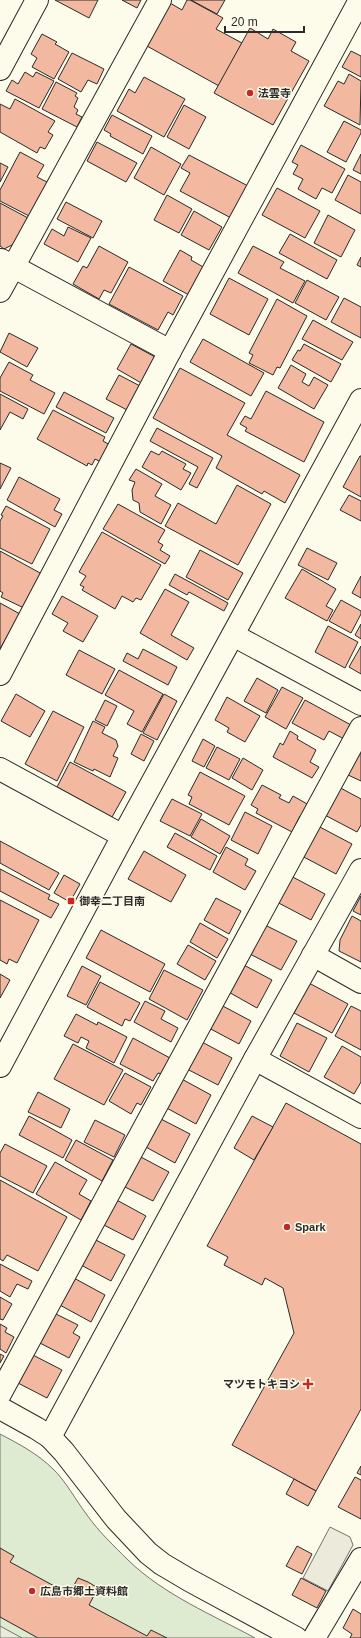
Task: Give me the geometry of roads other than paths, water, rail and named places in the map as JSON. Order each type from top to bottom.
[{"type":"street","points":[[0,69],[37,0]]},
{"type":"street","points":[[0,291],[7,263],[160,0]]},
{"type":"street","points":[[0,674],[170,351],[360,0]]},
{"type":"street","points":[[7,263],[170,351]]},
{"type":"street","points":[[0,1066],[123,836],[361,400]]},
{"type":"street","points":[[233,635],[361,704]]},
{"type":"street","points":[[0,1394],[361,728]]},
{"type":"street","points":[[0,769],[123,836]]},
{"type":"street","points":[[50,1437],[255,1059],[361,870]]},
{"type":"street","points":[[313,955],[361,982]]},
{"type":"street","points":[[255,1059],[361,1117]]},
{"type":"street","points":[[0,1408],[50,1437],[64,1452],[116,1519],[148,1553],[162,1564],[296,1638]]},
{"type":"street","points":[[314,1638],[361,1559]]},
{"type":"place","name":"法雲寺","points":[[250,93]]},
{"type":"place","name":"御幸二丁目南","points":[[71,901]]},
{"type":"place","name":"Spark","points":[[287,1227]]},
{"type":"place","name":"マツモトキヨシ","points":[[308,1384]]},
{"type":"place","name":"広島市郷土資料館","points":[[32,1591]]}]
